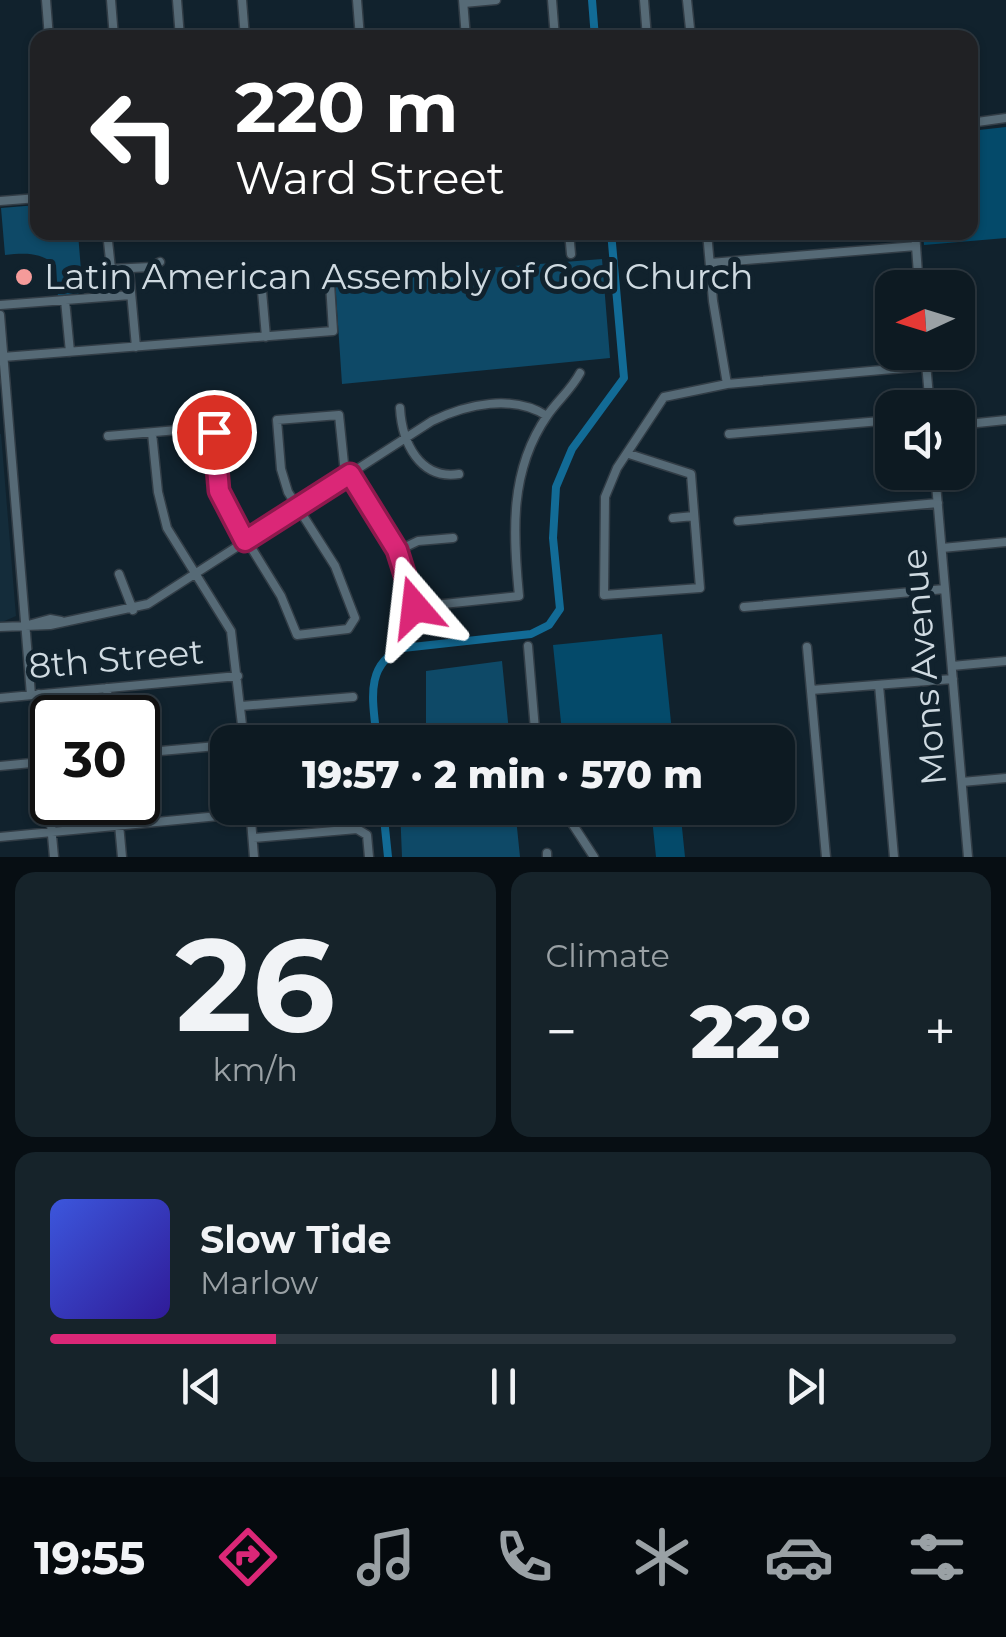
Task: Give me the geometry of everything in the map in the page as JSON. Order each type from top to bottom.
[{"type":"street","points":[[46,0],[48,30]]},
{"type":"street","points":[[111,0],[113,30]]},
{"type":"street","points":[[177,0],[179,30]]},
{"type":"street","points":[[242,0],[244,30]]},
{"type":"street","points":[[356,0],[359,30]]},
{"type":"street","points":[[465,30],[463,1],[496,0]]},
{"type":"street","points":[[552,0],[554,30]]},
{"type":"street","points":[[644,0],[647,30]]},
{"type":"street","points":[[687,0],[689,30]]},
{"type":"street","points":[[978,123],[1006,118]]},
{"type":"street","points":[[0,201],[30,199]]},
{"type":"street","points":[[108,240],[111,269],[129,270],[160,262]]},
{"type":"street","points":[[570,240],[571,254]]},
{"type":"street","points":[[708,240],[727,384]]},
{"type":"street","points":[[916,240],[918,270]]},
{"type":"street","points":[[710,263],[916,246]]},
{"type":"street","points":[[129,270],[136,347]]},
{"type":"street","points":[[4,358],[333,331],[330,284]]},
{"type":"street","points":[[262,291],[266,336]]},
{"type":"street","points":[[0,305],[131,295]]},
{"type":"street","points":[[65,300],[70,352]]},
{"type":"street","points":[[0,315],[5,428],[35,695]]},
{"type":"street","points":[[628,454],[691,474],[700,588],[604,595],[602,510],[608,486],[628,454],[664,397],[727,384],[882,370]]},
{"type":"street","points":[[108,436],[212,427],[219,491],[245,541],[282,596],[297,636],[348,629],[355,623],[344,583],[282,476],[277,420],[339,415],[342,456],[397,550],[415,607],[519,596],[514,509],[528,453],[547,416],[580,373]]},
{"type":"street","points":[[0,627],[133,610],[194,576],[432,420],[468,408],[519,404],[547,416]]},
{"type":"street","points":[[400,408],[406,438],[428,472],[459,474]]},
{"type":"street","points":[[975,423],[1006,420]]},
{"type":"street","points":[[729,434],[875,421]]},
{"type":"street","points":[[152,433],[161,508],[194,576],[231,631],[242,725]]},
{"type":"street","name":"Mons Avenue","points":[[937,490],[968,857]]},
{"type":"street","points":[[738,521],[938,503]]},
{"type":"street","points":[[673,518],[694,516]]},
{"type":"street","points":[[397,550],[418,541],[452,538]]},
{"type":"street","points":[[942,548],[1006,542]]},
{"type":"street","points":[[119,574],[133,610]]},
{"type":"street","points":[[744,607],[945,589]]},
{"type":"street","points":[[528,646],[535,725]]},
{"type":"street","points":[[807,647],[826,857]]},
{"type":"street","points":[[952,666],[1006,661]]},
{"type":"street","name":"8th Street","points":[[35,695],[238,676]]},
{"type":"street","points":[[811,690],[953,678]]},
{"type":"street","points":[[879,685],[894,857]]},
{"type":"street","points":[[106,688],[107,695]]},
{"type":"street","name":"8th Street","points":[[0,698],[30,695]]},
{"type":"street","points":[[240,706],[353,696]]},
{"type":"street","points":[[160,751],[210,747]]},
{"type":"street","points":[[0,766],[30,763]]},
{"type":"street","points":[[962,782],[1006,778]]},
{"type":"street","points":[[160,820],[210,815]]},
{"type":"street","points":[[52,825],[54,857]]},
{"type":"street","points":[[0,836],[120,825],[122,857]]},
{"type":"street","points":[[252,825],[254,857]]},
{"type":"street","points":[[573,825],[594,857]]},
{"type":"street","points":[[253,838],[357,829],[367,835],[368,857]]},
{"type":"shaded area","points":[[1006,127],[1006,238],[924,245],[924,240],[978,240],[978,130]]},
{"type":"shaded area","points":[[30,206],[30,240],[79,240],[83,295],[58,297],[56,265],[44,258],[5,255],[1,208]]},
{"type":"shaded area","points":[[602,259],[610,358],[342,384],[335,280]]},
{"type":"shaded area","points":[[0,434],[16,616],[0,623]]},
{"type":"shaded area","points":[[662,634],[671,725],[561,725],[553,645]]},
{"type":"shaded area","points":[[502,661],[508,725],[426,725],[426,671]]},
{"type":"shaded area","points":[[401,825],[517,825],[520,857],[402,857]]},
{"type":"shaded area","points":[[653,825],[682,825],[685,857],[656,857]]},
{"type":"waterway","points":[[592,0],[594,30]]},
{"type":"waterway","points":[[375,725],[376,675],[390,655],[403,648],[531,634],[549,625],[560,609],[553,538],[556,487],[572,449],[624,378],[612,240]]},
{"type":"waterway","points":[[385,825],[388,857]]},
{"type":"place","name":"Latin American Assembly of God Church","points":[[24,277]]},
{"type":"route","points":[[214,432],[219,491],[245,541],[350,474],[397,550],[415,607]]}]
